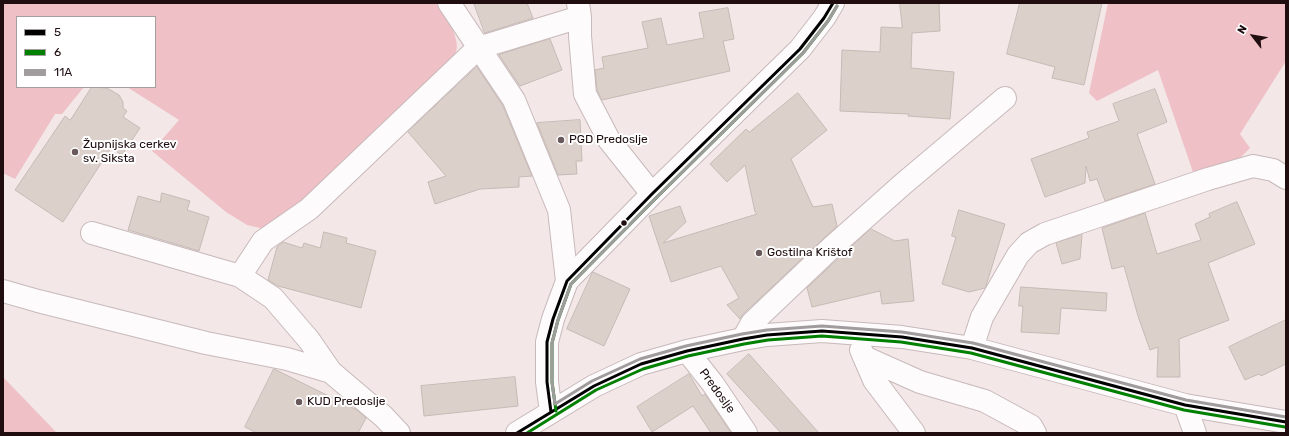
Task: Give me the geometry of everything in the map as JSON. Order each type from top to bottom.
[{"type":"street","points":[[448,3],[514,100],[559,210],[567,281]]},
{"type":"street","points":[[551,412],[547,382],[547,342],[567,281],[652,194],[800,49],[824,18],[833,3]]},
{"type":"street","points":[[240,276],[262,242],[309,209],[478,48],[579,10],[585,94],[609,140],[652,194]]},
{"type":"street","points":[[743,338],[752,323],[831,248],[903,184],[1005,98]]},
{"type":"street","points":[[972,348],[982,317],[1018,255],[1029,243],[1045,234],[1208,178],[1254,166],[1273,170],[1286,178]]},
{"type":"street","points":[[92,233],[240,276],[273,298],[309,340],[331,372],[384,417],[399,433]]},
{"type":"street","points":[[3,291],[206,343],[287,359],[331,372]]},
{"type":"street","points":[[517,433],[594,386],[641,364],[687,351],[743,338],[822,331],[902,337],[972,348],[1185,405],[1286,422]]},
{"type":"street","points":[[853,334],[874,380],[914,433]]},
{"type":"street","name":"Predoslje","points":[[687,351],[713,384],[746,433]]},
{"type":"street","points":[[864,357],[920,382],[985,401],[1031,426],[1035,433]]},
{"type":"street","points":[[1185,405],[1195,433]]},
{"type":"shaded area","points":[[3,3],[439,3],[452,27],[457,47],[456,52],[449,63],[346,166],[269,227],[260,228],[247,225],[226,212],[152,151],[179,120],[129,88],[156,88],[156,16],[16,16],[16,88],[83,88],[62,114],[55,114],[15,179],[3,173]]},
{"type":"shaded area","points":[[1108,3],[1286,3],[1286,61],[1240,134],[1250,148],[1236,162],[1194,175],[1158,70],[1097,101],[1089,93]]},
{"type":"shaded area","points":[[3,377],[57,433],[3,433]]},
{"type":"building","points":[[474,3],[527,3],[533,18],[485,33]]},
{"type":"building","points":[[900,3],[939,3],[940,31],[912,33],[911,68],[954,72],[950,119],[908,116],[909,114],[840,111],[842,50],[880,52],[881,27],[902,28]]},
{"type":"building","points":[[1020,3],[1102,3],[1084,85],[1052,78],[1055,67],[1007,54]]},
{"type":"building","points":[[728,8],[734,39],[723,41],[730,71],[602,100],[597,90],[595,70],[604,68],[602,57],[648,48],[642,22],[661,18],[667,45],[704,38],[699,13]]},
{"type":"building","points":[[550,39],[562,70],[520,86],[499,55]]},
{"type":"building","points":[[477,67],[503,106],[532,176],[519,177],[519,187],[480,189],[435,204],[428,182],[446,176],[408,132]]},
{"type":"building","name":"Župnijska cerkev sv. Siksta","points":[[91,88],[107,88],[119,95],[123,102],[123,108],[127,111],[123,117],[140,128],[122,155],[111,148],[63,222],[15,190],[65,116],[70,120]]},
{"type":"building","points":[[1155,89],[1167,122],[1137,134],[1155,184],[1105,201],[1097,179],[1090,181],[1086,166],[1085,183],[1045,197],[1031,159],[1089,138],[1087,132],[1119,121],[1113,104]]},
{"type":"building","points":[[798,93],[827,130],[791,159],[813,207],[832,204],[837,226],[743,314],[740,319],[727,305],[739,298],[721,266],[671,282],[649,216],[680,206],[686,222],[663,243],[757,214],[755,212],[745,165],[727,182],[710,164],[746,129],[749,132]]},
{"type":"building","name":"PGD Predoslje","points":[[580,120],[582,161],[576,161],[577,174],[558,175],[537,123]]},
{"type":"building","points":[[162,193],[190,201],[187,210],[209,217],[199,251],[128,230],[138,196],[160,202]]},
{"type":"building","points":[[1237,202],[1255,244],[1208,263],[1229,320],[1179,339],[1180,377],[1157,377],[1158,347],[1150,350],[1138,316],[1124,266],[1112,269],[1102,228],[1145,213],[1157,254],[1201,240],[1195,224],[1210,217],[1209,214]]},
{"type":"building","points":[[959,210],[1005,224],[985,288],[969,292],[942,284],[956,237],[952,236]]},
{"type":"building","points":[[871,229],[895,241],[908,239],[914,301],[882,304],[880,291],[812,307],[807,288],[843,254],[844,259],[849,249]]},
{"type":"building","points":[[324,232],[347,238],[346,243],[376,251],[361,308],[278,286],[268,280],[277,247],[283,242],[302,248],[304,243],[320,248]]},
{"type":"building","points":[[1082,235],[1080,259],[1062,264],[1056,243]]},
{"type":"building","points":[[593,272],[630,289],[604,346],[567,329]]},
{"type":"building","points":[[1021,287],[1107,293],[1106,311],[1061,308],[1059,334],[1021,332],[1023,306],[1019,306]]},
{"type":"building","points":[[1286,320],[1286,364],[1261,376],[1259,374],[1245,380],[1229,347]]},
{"type":"building","points":[[749,354],[819,433],[781,433],[727,374]]},
{"type":"building","name":"KUD Predoslje","points":[[274,369],[357,410],[366,418],[358,433],[257,433],[245,427]]},
{"type":"building","points":[[689,374],[702,396],[705,394],[731,433],[711,433],[693,406],[652,432],[637,407]]},
{"type":"building","points":[[515,377],[518,406],[424,416],[421,386]]},
{"type":"transit line","name":"5","points":[[551,412],[547,382],[547,342],[553,319],[567,281],[652,194],[800,49],[824,18],[833,3]]},
{"type":"transit line","name":"6","points":[[556,411],[552,382],[552,343],[558,320],[571,284],[803,53],[828,21],[837,6]]},
{"type":"transit line","name":"11A","points":[[837,6],[828,21],[803,53],[571,284],[558,320],[552,343],[552,382],[555,404],[592,381],[640,359],[686,346],[742,334],[767,330],[822,326],[902,332],[973,343],[1186,400],[1286,417]]},
{"type":"transit line","name":"5","points":[[517,433],[594,386],[641,364],[687,351],[743,339],[767,335],[822,331],[902,337],[972,348],[1185,405],[1286,422]]},
{"type":"transit line","name":"6","points":[[527,433],[596,390],[643,369],[688,356],[744,344],[768,340],[822,336],[901,342],[971,353],[1184,410],[1285,427]]},
{"type":"place","name":"PGD Predoslje","points":[[561,140]]},
{"type":"place","name":"Župnijska cerkev sv. Siksta","points":[[75,152]]},
{"type":"place","name":"Gostilna Krištof","points":[[759,253]]},
{"type":"place","name":"KUD Predoslje","points":[[299,402]]}]
